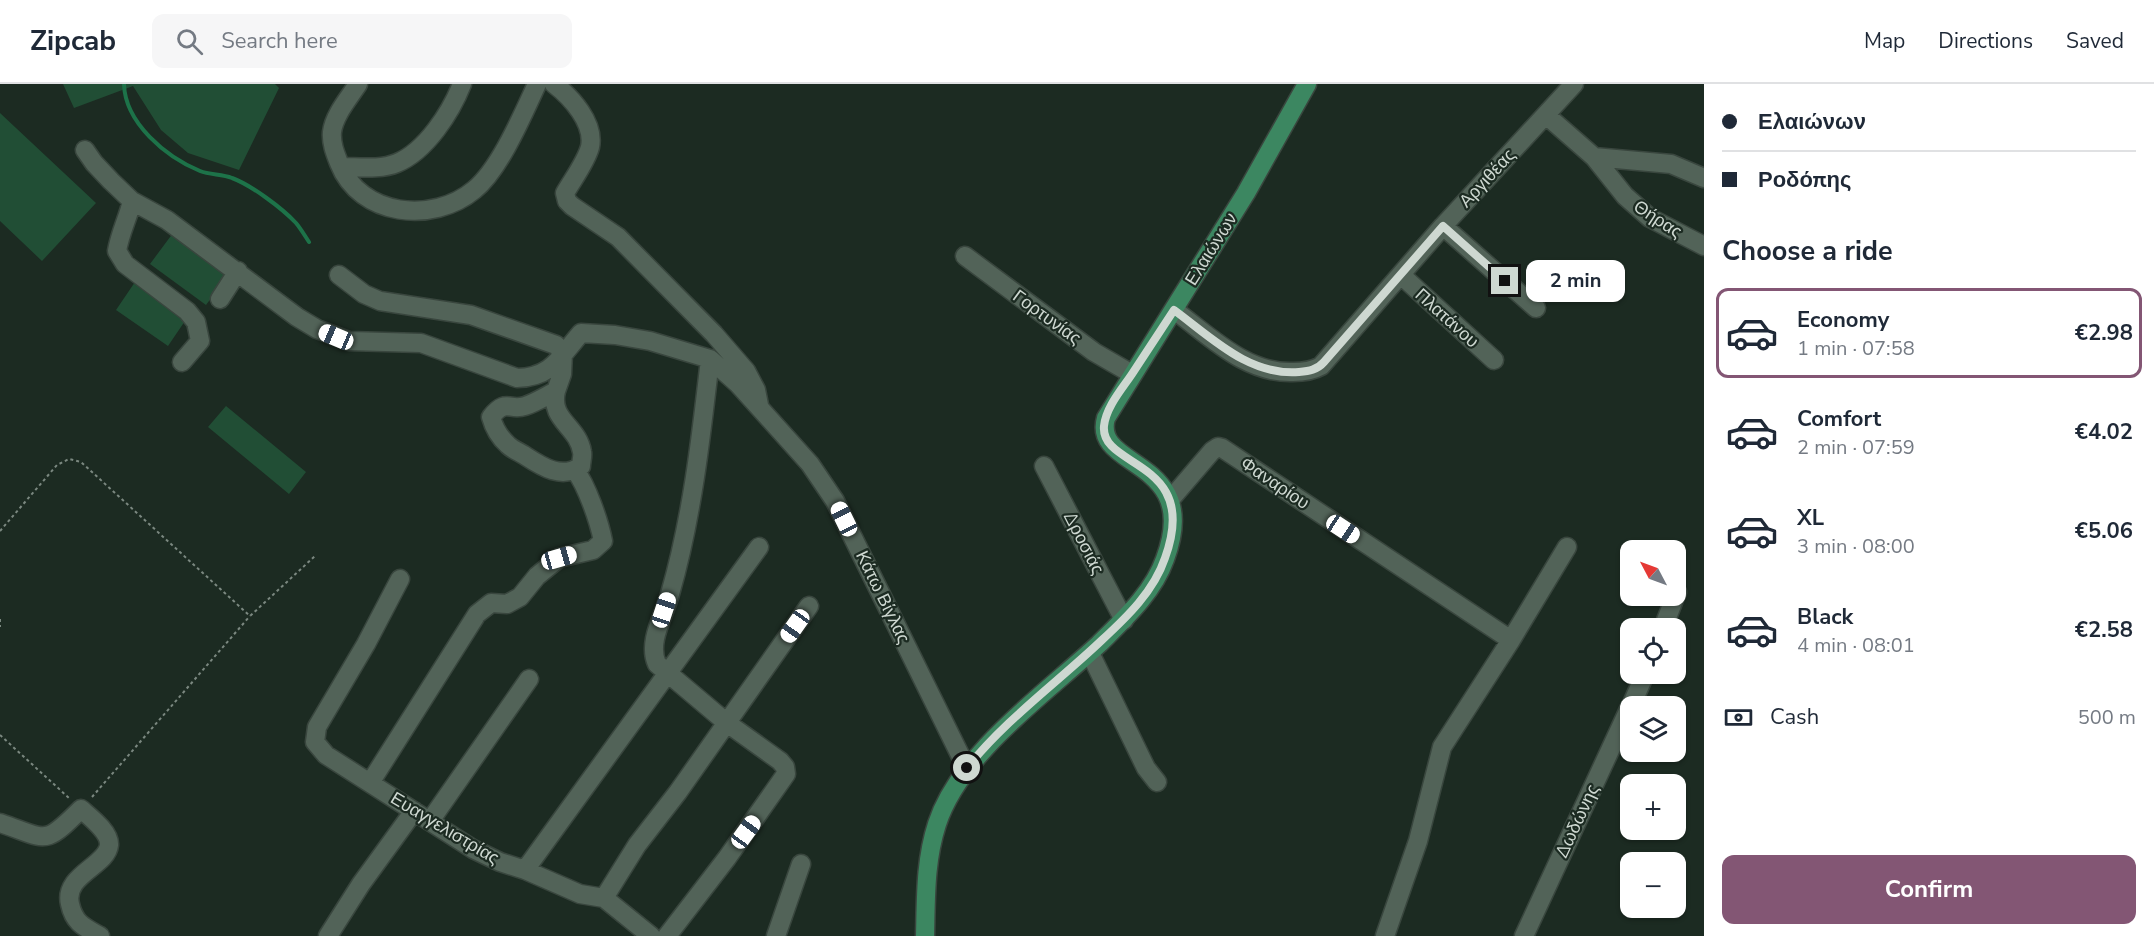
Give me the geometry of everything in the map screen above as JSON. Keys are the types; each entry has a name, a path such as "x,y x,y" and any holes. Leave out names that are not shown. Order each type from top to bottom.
{"main road":[{"name":"Ελαιώνων","path":"1170,500 1155,479 1113,448 1105,437 1104,425 1107,415 1246,193 1307,84"},
{"path":"925,936 927,871 934,836 946,802 967,768 988,744 1124,620 1153,583 1165,558 1174,524 1170,500"}],"street":[{"path":"358,84 336,119 332,133 334,149 341,167 357,191 392,208 413,211 435,210 448,206 467,196 485,180 513,136 537,84"},
{"path":"341,167 378,167 396,163 409,156 425,141 450,110 462,84"},
{"path":"554,84 564,92 582,115 590,138 590,148 566,193 567,201 572,207 618,237 714,334 752,380 759,408"},
{"name":"Αργιθέας","path":"1174,310 1238,357 1255,366 1287,372 1313,370 1324,362 1443,226 1574,84"},
{"name":"Θήρας","path":"1546,115 1594,157 1625,196 1650,218 1704,246"},
{"path":"85,150 94,163 132,201 167,220 297,317 317,329 349,341 421,343 517,378 533,378 548,371 581,333 615,335 650,341 710,359 700,450 684,534 670,593 653,643 652,654 657,664 727,723 780,761 785,767 786,774 738,843 667,936"},
{"path":"1594,157 1671,164 1704,178"},
{"path":"132,201 117,250 124,264 187,311 196,322 200,341 182,362"},
{"path":"1443,226 1536,308"},
{"name":"Γορτυνίας","path":"965,256 1075,338 1132,374"},
{"path":"220,299 238,271"},
{"path":"339,275 364,294 380,301 471,315 556,345 563,353 562,374 553,402 557,413 566,423 583,453 581,466 575,470 563,472 546,469 509,446 494,428 491,417 498,408 509,405 523,407 555,391"},
{"name":"Πλατάνου","path":"1401,276 1494,360"},
{"name":"Κάτω Βίγλας","path":"710,359 738,384 810,464 836,501 967,768"},
{"name":"Φαναρίου","path":"1170,500 1212,451 1222,448 1511,640"},
{"name":"Δροσιάς","path":"1044,466 1124,620"},
{"path":"370,783 477,614 491,603 507,604 520,597 537,576 559,558 593,550 603,541 600,526 582,479 575,470"},
{"path":"525,870 759,547"},
{"path":"1385,936 1418,841 1442,747 1511,640 1567,547"},
{"name":"Ευαγγελιστρίας","path":"400,579 366,644 317,727 315,742 326,754 473,849 580,894 604,898"},
{"path":"651,936 604,898 637,845 678,792 809,606"},
{"path":"1089,653 1146,768 1157,782"},
{"path":"430,821 529,680"},
{"name":"Δωδώνης","path":"1524,936 1620,729"},
{"path":"0,823 39,837 48,837 56,833 81,809 108,837 109,844 106,853 78,879 70,890 69,900 74,918 79,924 100,936"},
{"path":"328,936 361,884 414,811"},
{"path":"776,936 801,864"}],"path":[{"path":"0,531 57,465 69,459 81,462 250,616"},
{"path":"0,735 81,809 250,616 315,556"},
{"path":"0,619 0,627"}],"green space":[{"path":"63,84 275,84 279,88 239,170 188,153 161,130 133,86 74,108"},
{"path":"0,113 96,203 42,261 0,221"},
{"path":"173,233 229,274 206,305 150,264"},
{"path":"135,282 187,318 168,346 116,310"},
{"path":"226,406 306,472 289,494 208,427"}],"waterway":[{"path":"124,84 126,98 132,112 140,125 161,148 200,171 232,178 257,191 290,217 309,242"}],"route":[{"path":"967,768 988,744 1124,620 1153,583 1163,565 1174,524 1169,497 1161,484 1149,473 1110,445 1105,437 1104,425 1111,406 1174,310 1244,361 1272,371 1302,371 1313,370 1321,366 1443,226 1505,281"}]}
